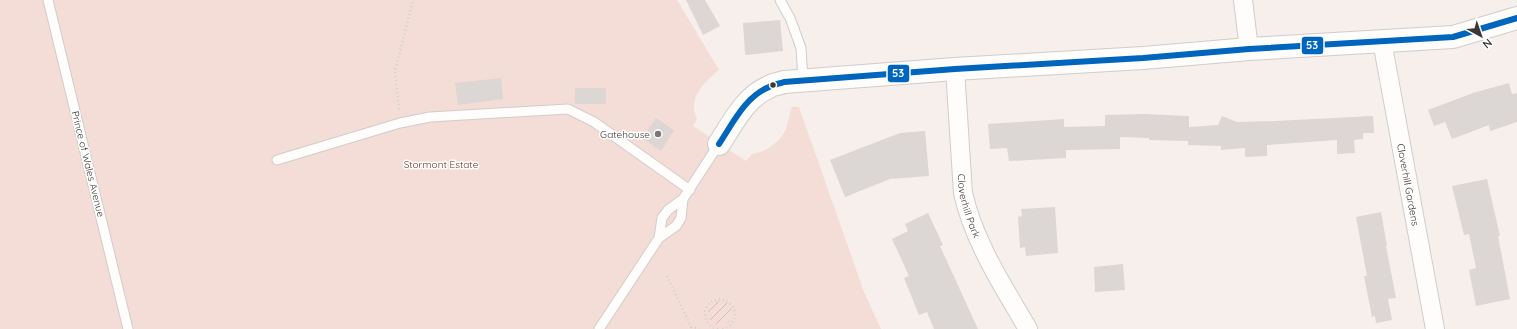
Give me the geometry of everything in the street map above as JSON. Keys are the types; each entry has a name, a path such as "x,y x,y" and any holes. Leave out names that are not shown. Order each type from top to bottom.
{"street":[{"path":"1243,0 1249,49"},
{"path":"720,144 744,107 753,97 769,87 784,82 955,69 1143,58 1249,49 1453,37 1517,18"},
{"name":"Cloverhill Gardens","path":"1382,41 1435,329"},
{"name":"Cloverhill Park","path":"955,69 963,193 966,210 988,260 1028,329"}],"lane":[{"name":"Prince of Wales Avenue","path":"48,0 128,329"},
{"path":"780,0 790,18 801,48 803,80"},
{"path":"277,160 400,123 430,117 568,109 594,122 690,190"},
{"path":"659,238 662,218 668,210 683,199 720,144"},
{"path":"599,329 659,238 676,226 681,218 683,199"}],"path":[{"path":"400,123 395,71 413,0"},
{"path":"667,276 691,328 699,329"},
{"path":"717,329 710,326 707,322 705,311 710,302 720,298 730,302 735,310 732,324 722,329"}],"green space":[{"name":"Stormont Estate","path":"0,0 677,0 719,70 703,86 696,98 694,112 697,119 693,126 746,161 752,154 766,150 778,140 784,133 792,107 799,107 864,292 881,329 0,329"},
{"path":"720,301 729,304 732,313 729,322 720,325 711,322 708,313 711,304"}],"building":[{"path":"686,0 705,0 720,26 703,35"},
{"path":"780,20 783,51 746,55 743,23"},
{"path":"501,78 503,99 458,105 455,83"},
{"path":"1509,83 1512,94 1517,93 1517,122 1490,131 1489,125 1452,139 1445,122 1434,126 1428,110 1473,93"},
{"path":"575,88 606,88 606,104 575,104"},
{"path":"1144,114 1189,116 1189,127 1218,125 1222,116 1237,122 1373,116 1374,133 1363,133 1363,139 1354,140 1355,153 1337,154 1337,140 1267,145 1267,156 1245,157 1245,148 1221,150 1221,146 1188,145 1188,141 1149,140 1149,138 1120,137 1120,149 1066,150 1066,158 1009,161 1007,148 990,149 988,124 1064,119 1064,127 1105,126 1105,115"},
{"name":"Gatehouse","path":"656,118 674,130 661,151 642,138"},
{"path":"925,131 929,176 890,179 845,197 830,160 900,133"},
{"path":"1487,179 1500,236 1498,236 1510,299 1476,306 1469,270 1476,268 1469,234 1464,235 1452,186"},
{"path":"1055,207 1058,253 1026,256 1025,247 1020,248 1018,217 1022,216 1021,209"},
{"path":"1381,212 1396,298 1388,299 1392,320 1376,323 1375,316 1372,317 1364,276 1367,276 1356,217"},
{"path":"928,213 943,245 940,246 978,329 934,329 927,312 919,315 904,278 909,276 892,239 908,231 905,224"},
{"path":"1123,264 1125,290 1095,292 1094,267"}],"transit line":[{"name":"53","path":"719,144 740,111 753,97 771,86 784,82 955,69 1143,58 1249,49 1453,37 1517,18"}],"place":[{"name":"Gatehouse","path":"658,134"}]}
